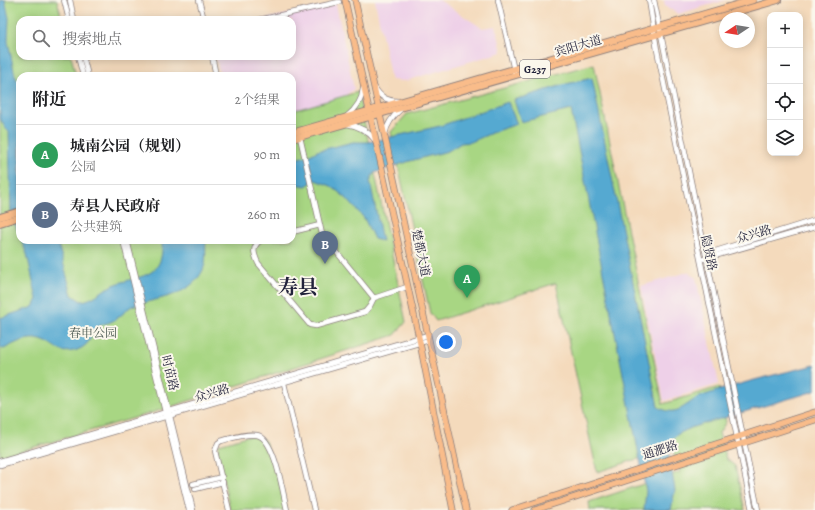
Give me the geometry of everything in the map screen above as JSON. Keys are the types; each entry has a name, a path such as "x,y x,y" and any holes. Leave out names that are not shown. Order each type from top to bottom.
{"highway":[{"name":"宾阳大道","path":"514,72 753,0"},
{"name":"宾阳大道","path":"296,132 341,122 514,72 658,34 778,0"},
{"name":"宾阳大道","path":"296,138 341,122"},
{"path":"0,217 16,212"},
{"path":"0,223 16,218"}],"main road":[{"path":"346,2 348,5 355,1"},
{"name":"楚都大道","path":"355,1 466,510"},
{"name":"楚都大道","path":"346,2 369,114 419,338 454,510"},
{"path":"351,28 357,25 360,26"},
{"name":"通淝路","path":"512,510 815,412"},
{"name":"通淝路","path":"535,510 815,420"}],"street":[{"path":"64,0 68,16"},
{"path":"70,0 73,16"},
{"path":"199,0 203,16"},
{"path":"498,0 514,72"},
{"name":"隐贤路","path":"649,0 657,28"},
{"name":"隐贤路","path":"654,0 658,34 707,256 752,510"},
{"path":"276,16 339,2"},
{"name":"隐贤路","path":"658,34 657,50 700,260 740,436"},
{"path":"79,60 81,72"},
{"path":"84,60 87,72"},
{"path":"213,60 215,72"},
{"path":"373,82 382,97 388,100 405,103 391,119 386,128 385,137"},
{"path":"341,122 357,107 363,93 363,85"},
{"path":"341,122 356,126 368,133 375,141"},
{"path":"300,137 322,234 374,298"},
{"name":"众兴路","path":"700,260 707,256 815,220"},
{"path":"296,231 320,225"},
{"name":"众兴路","path":"707,256 815,226"},
{"name":"时苗路","path":"124,244 193,510"},
{"name":"时苗路","path":"127,244 133,275"},
{"path":"256,244 254,253 258,263 310,325 316,326 365,312 374,298 407,287"},
{"name":"众兴路","path":"284,380 419,338 429,338"},
{"name":"众兴路","path":"0,465 429,338"},
{"path":"284,380 314,510"},
{"name":"众兴路","path":"0,461 169,414"},
{"name":"时苗路","path":"169,414 189,510"},
{"path":"229,510 216,451 218,443 247,435 258,435 266,439 271,448 287,510"},
{"name":"隐贤路","path":"741,443 758,510"},
{"path":"194,486 222,480"}],"shaded area":[{"path":"375,0 439,0 482,28 496,26 502,52 405,81 391,80"},
{"path":"664,0 726,0 678,14 665,6"},
{"path":"336,4 354,89 335,103 296,114 296,72 219,72 217,60 296,60 296,16 279,16"},
{"path":"688,272 696,278 719,384 664,401 641,286"}],"green space":[{"name":"春申公园","path":"0,0 57,0 61,16 16,16 16,60 72,60 75,72 16,72 16,244 296,244 296,110 358,92 406,322 395,335 148,414 0,457"},
{"path":"594,64 663,404 719,387 726,422 719,433 726,459 735,466 745,510 590,510 589,502 680,472 672,448 597,472 556,283 436,321 430,313 391,132 407,114"},
{"path":"247,436 258,436 265,441 278,475 286,510 230,510 217,451 219,444"}],"water":[{"path":"0,0 5,0 9,18 8,41 16,78 16,227 11,214 9,132 5,128 0,118"},
{"path":"592,78 658,407 671,411 677,410 702,396 716,391 815,365 815,391 693,427 678,434 667,444 675,490 671,510 644,510 646,491 571,110 521,122 514,100 566,84"},
{"path":"508,102 517,124 471,142 461,143 448,151 410,161 374,173 370,181 382,241 374,239 364,218 346,198 331,186 315,180 306,186 296,184 296,158 353,142 369,142 440,126"},
{"path":"23,244 58,244 72,295 81,301 93,297 111,286 148,274 155,269 159,263 162,253 162,244 206,244 203,270 190,286 172,295 132,306 114,320 99,326 86,345 82,348 66,352 61,351 46,342 36,339 17,342 4,349 0,348 0,318 33,307 37,299 27,254"}],"place":[{"name":"寿县人民政府","path":"325,264"},
{"name":"城南公园（规划）","path":"467,298"}],"district":[{"name":"寿县","path":"298,287"}]}
